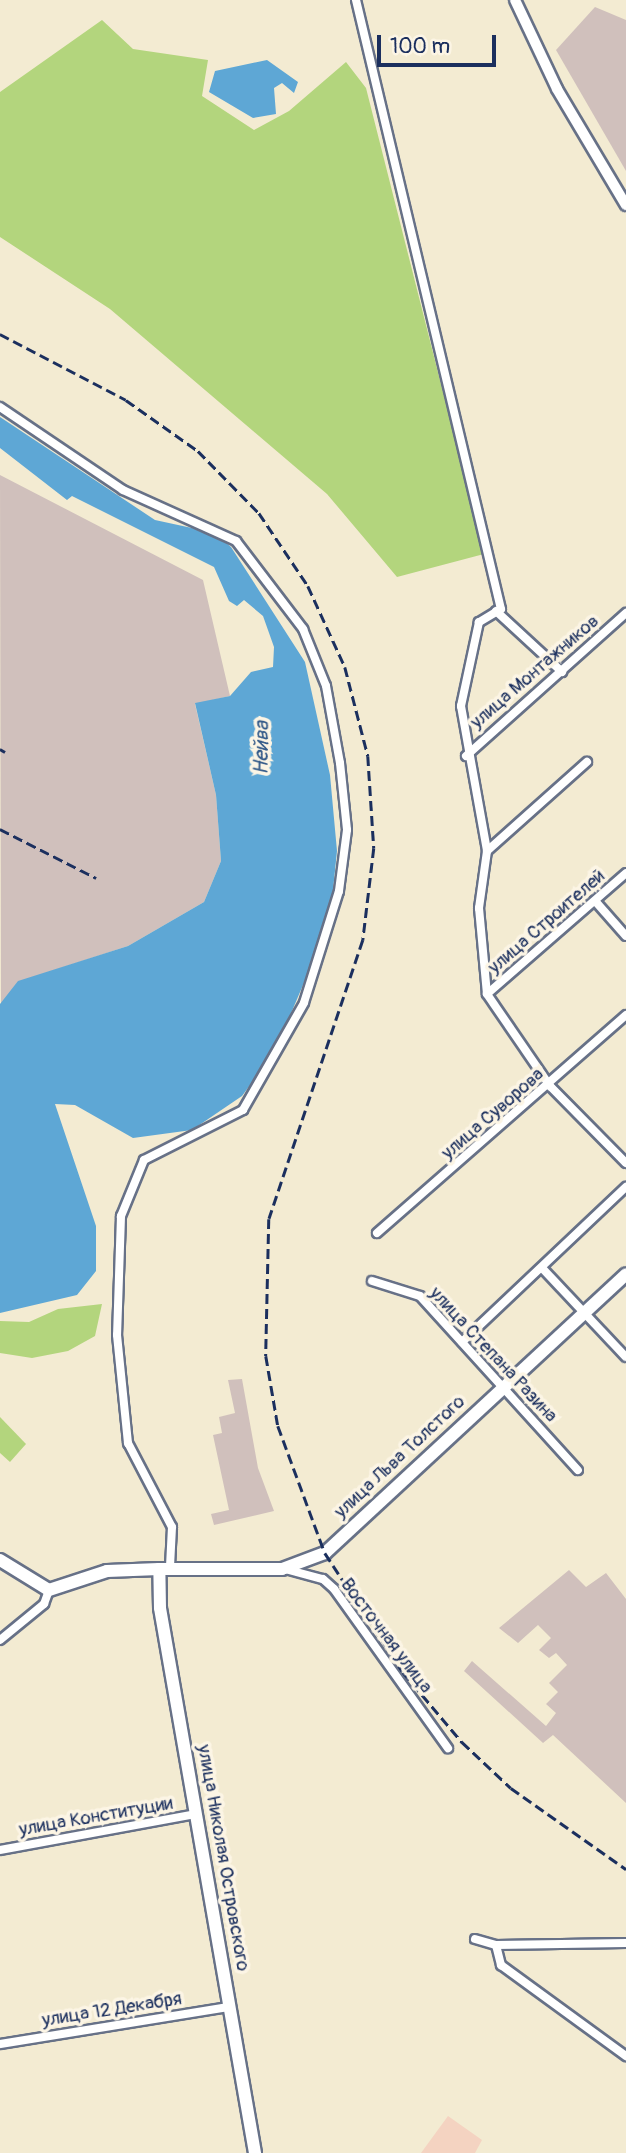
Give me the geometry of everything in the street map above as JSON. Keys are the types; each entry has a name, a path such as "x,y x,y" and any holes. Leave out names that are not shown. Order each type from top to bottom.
{"main road":[{"name":"улица Льва Толстого","path":"49,1590 107,1571 164,1568 282,1569 325,1553 626,1274"},
{"path":"0,1560 49,1590"},
{"name":"улица Николая Островского","path":"164,1568 160,1608 255,2153"}],"street":[{"path":"356,0 496,611 525,645 562,672"},
{"path":"515,0 557,89 626,205"},
{"path":"0,407 123,490 236,541 303,629 326,686 340,763 347,830 339,891 304,1003 243,1110 144,1160 121,1216 117,1335 128,1443 172,1527 164,1568"},
{"path":"496,611 479,622 468,655 461,706 466,755 487,851 478,908 487,994 550,1086 626,1163"},
{"name":"улица Монтажников","path":"466,755 626,614"},
{"path":"487,851 587,762"},
{"name":"улица Строителей","path":"487,994 596,902 626,873"},
{"path":"596,902 626,936"},
{"name":"улица Суворова","path":"377,1233 550,1086 626,1015"},
{"path":"462,1342 626,1187"},
{"path":"542,1268 626,1357"},
{"name":"улица Степана Разина","path":"372,1282 420,1296 578,1470"},
{"name":"Восточная улица","path":"282,1569 323,1578 334,1589 448,1748"},
{"path":"0,1640 38,1610 49,1590"},
{"name":"улица Конституции","path":"0,1850 197,1815"},
{"path":"475,1939 496,1945 626,1943"},
{"path":"496,1945 501,1965 626,2056"},
{"name":"улица 12 Декабря","path":"0,2044 229,2007"}],"shaded area":[{"path":"595,7 626,20 626,171 556,50"},
{"path":"0,475 203,580 230,696 195,704 216,795 221,861 204,902 128,946 18,982 1,1004"},
{"path":"242,1379 258,1468 274,1511 214,1525 211,1514 229,1510 213,1435 222,1433 219,1417 235,1413 228,1380"},
{"path":"569,1570 586,1587 606,1573 626,1599 626,1803 553,1735 543,1743 464,1671 472,1661 546,1726 556,1713 546,1704 558,1692 549,1683 567,1665 556,1653 549,1658 539,1650 551,1638 538,1625 518,1643 499,1628"},
{"path":"448,2116 482,2140 475,2153 421,2153"}],"green space":[{"path":"102,20 133,49 208,60 202,96 254,130 289,111 346,62 366,88 484,554 397,577 327,494 110,309 0,237 0,92"},
{"path":"102,1304 95,1336 68,1351 32,1358 0,1353 0,1321 29,1322 58,1309"},
{"path":"0,1417 26,1444 10,1462 0,1453"}],"water":[{"path":"267,60 298,82 294,93 282,83 274,88 276,114 253,118 209,92 215,71"},
{"name":"Нейва","path":"0,417 155,520 215,533 231,547 305,662 330,775 337,851 331,910 303,985 275,1051 242,1096 192,1130 133,1138 75,1105 55,1104 96,1226 96,1271 77,1295 0,1313 0,1004 18,981 128,946 204,902 221,861 216,795 195,703 230,696 251,672 273,667 274,647 263,616 244,600 237,606 229,601 214,567 72,496 67,500 0,448"}],"railway":[{"path":"0,334 126,400 198,451 259,513 308,586 345,667 368,756 374,848 363,940 269,1219 266,1356 278,1426 325,1553 403,1672 462,1742 511,1788 626,1869"},
{"path":"0,749 5,752"},
{"path":"0,829 96,878"}]}
